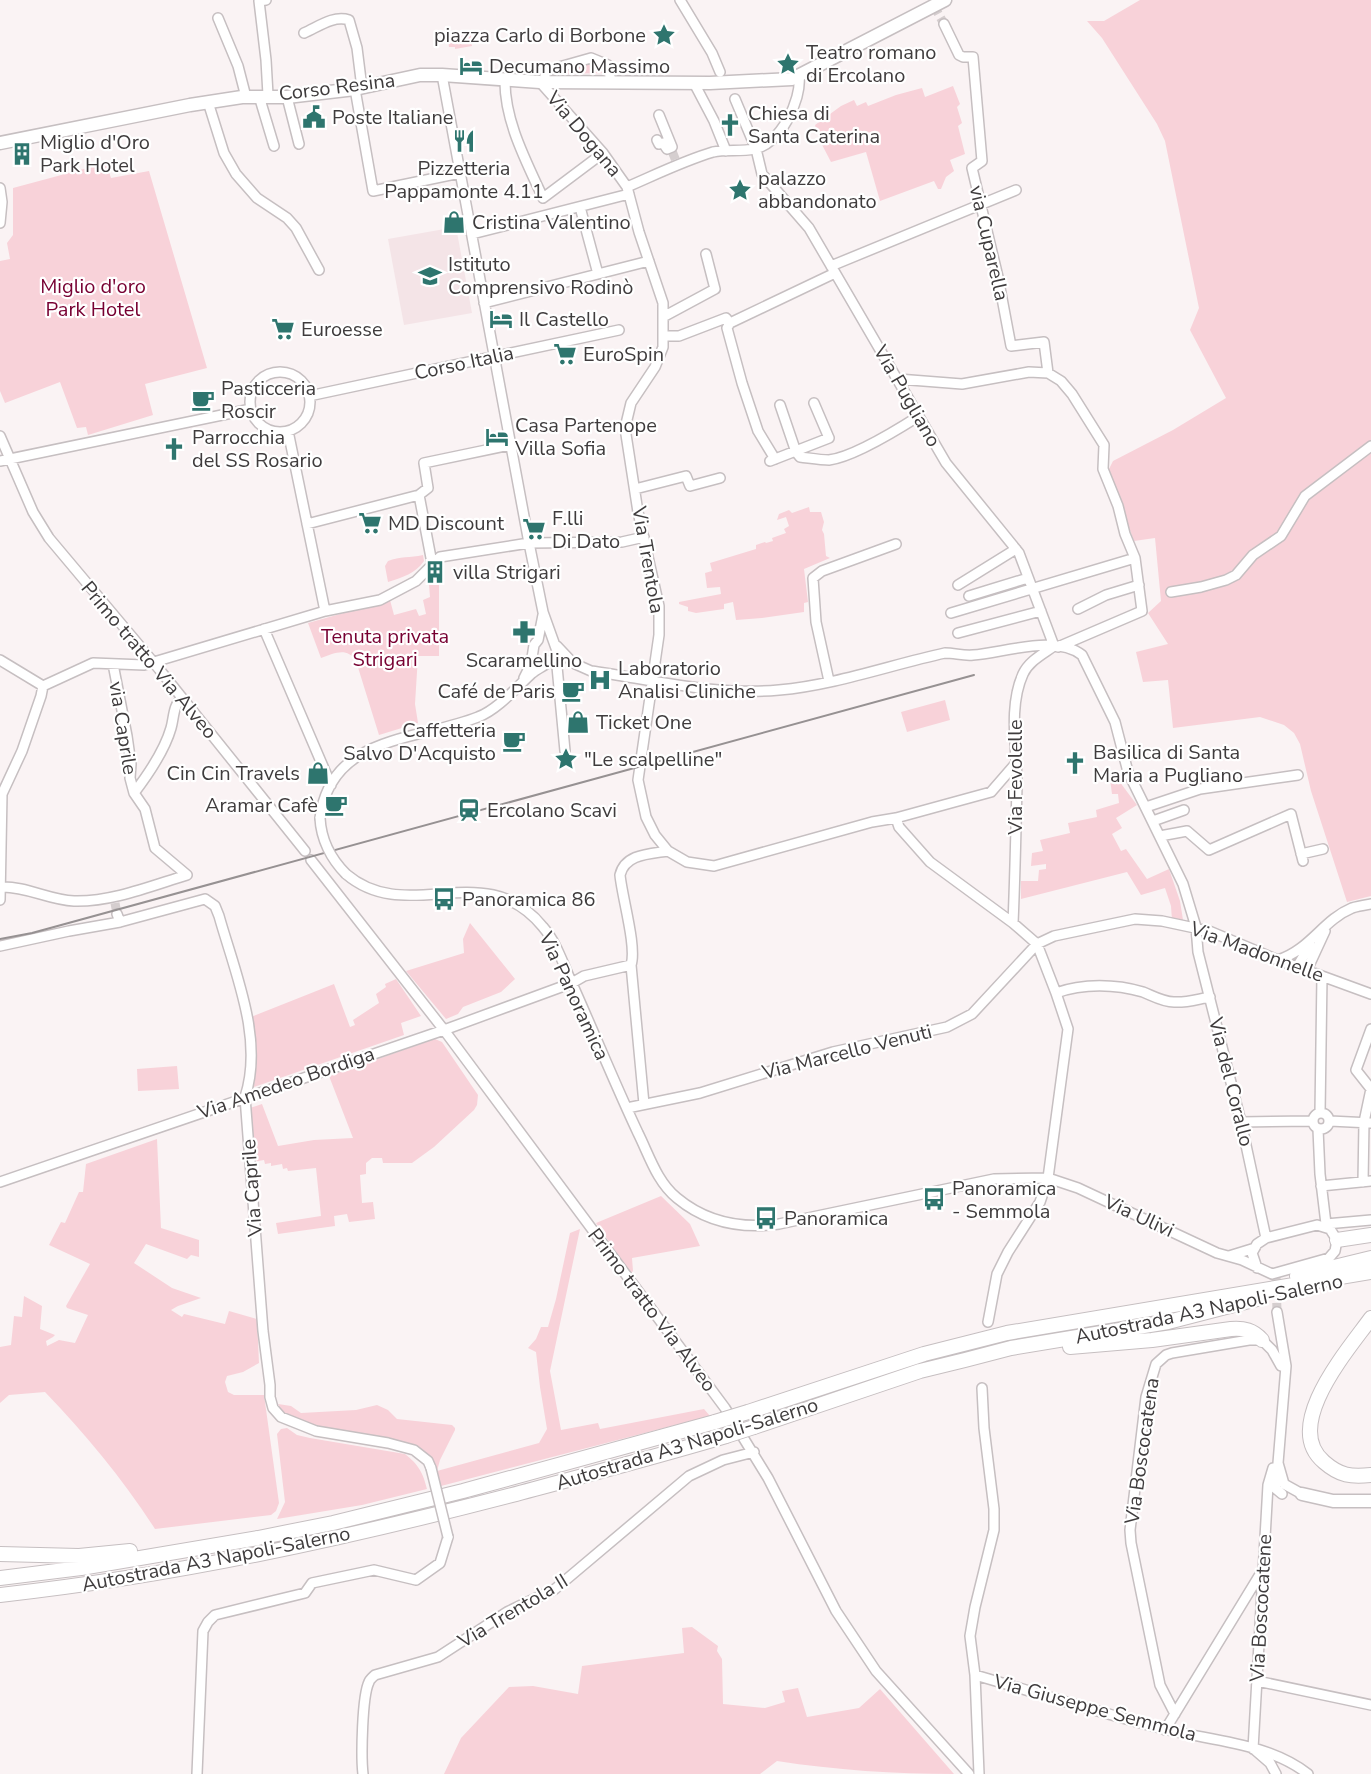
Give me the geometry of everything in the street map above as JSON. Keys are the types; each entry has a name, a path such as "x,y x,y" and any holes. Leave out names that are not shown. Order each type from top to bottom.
{"highway":[{"path":"1337,1240 1371,1235"},
{"path":"1255,1292 1281,1280 1371,1258"},
{"name":"Autostrada A3 Napoli-Salerno","path":"0,1578 81,1568 333,1523 464,1491 715,1422 924,1354 1007,1333 1371,1272"},
{"name":"Autostrada A3 Napoli-Salerno","path":"0,1595 173,1571 266,1553 468,1506 726,1436 920,1371 1011,1348 1168,1322 1292,1290 1371,1277"},
{"path":"1371,1318 1365,1331 1322,1388 1313,1411 1309,1437 1315,1455 1331,1468 1352,1477 1371,1475"},
{"path":"1011,1348 1037,1350 1152,1340 1231,1329 1256,1332 1262,1340"},
{"path":"0,1554 79,1556 209,1540 258,1538"}],"main road":[{"name":"Corso Resina","path":"0,143 208,102 246,97 287,97 358,88 420,75 543,82 694,83 792,79 945,0"},
{"path":"1302,1494 1333,1501 1371,1501"}],"street":[{"path":"266,0 259,2 266,60 264,96 274,146"},
{"path":"680,0 712,53 720,72"},
{"path":"218,18 238,66 246,97"},
{"path":"304,33 329,20 342,18 349,20 357,48 358,88 373,191 460,173"},
{"name":"via Cuparella","path":"944,24 959,55 973,57 982,161 972,168 998,277 1011,346 1044,342 1048,373"},
{"path":"543,82 544,71 591,58 608,65 611,82"},
{"path":"442,75 493,357 553,654 565,751"},
{"path":"472,234 580,207 628,191 676,163 716,151 756,149 770,141 784,127 800,83 799,76"},
{"path":"505,79 504,96 507,110 543,198 603,153"},
{"name":"Via Dogana","path":"543,82 603,153 628,191"},
{"path":"694,83 714,121 726,151"},
{"path":"287,97 300,144"},
{"name":"Via Pugliano","path":"735,99 756,149 762,174 809,228 946,463 1020,553 1056,646"},
{"path":"208,102 224,153 236,174 257,198 287,218 296,228 319,270"},
{"path":"657,140 659,144 663,143 667,149 671,149 659,115"},
{"path":"0,188 2,202 0,223"},
{"path":"814,403 829,438 772,460 742,383 727,328 730,323 833,269 1016,190"},
{"name":"Via Trentola","path":"628,191 663,303 663,347 655,367 631,403 625,428 659,606 659,635 638,780 646,817 655,835 668,851"},
{"path":"580,207 598,274"},
{"path":"663,317 715,289 706,254"},
{"path":"484,303 649,261"},
{"path":"663,336 679,336 726,318 730,323"},
{"name":"Corso Italia","path":"309,396 619,330"},
{"path":"276,372 296,376 304,384 309,396 309,408 304,419 288,431 277,432 265,428 256,420 250,409 253,387 268,374 276,372"},
{"path":"538,640 544,638 553,654 591,671 722,691 758,691 829,681 945,652 965,656 1037,645 1056,646 1142,611 1135,558 1103,469 1104,445 1072,394 1061,381 1048,373 1029,372 962,384 898,380"},
{"path":"780,405 796,452 800,457 829,460 847,455 919,416"},
{"path":"0,461 250,409"},
{"path":"288,431 325,611"},
{"name":"Primo tratto Via Alveo","path":"0,436 33,512 49,538 305,851"},
{"path":"307,524 419,495 428,488 424,463 510,445"},
{"path":"1171,592 1201,587 1236,575 1253,555 1281,536 1305,495 1371,446"},
{"path":"635,489 686,476 690,486 720,478"},
{"path":"419,495 432,563"},
{"path":"43,686 93,663 144,665 325,611 380,600 416,581 440,557 529,543 622,542 644,537"},
{"path":"829,681 816,622 813,578 822,571 896,544"},
{"path":"958,585 1016,549"},
{"path":"951,613 1135,558"},
{"path":"969,596 1029,578"},
{"path":"1078,609 1106,595 1138,585"},
{"path":"958,633 1041,611"},
{"name":"Via Panoramica","path":"522,683 533,655 533,648 538,640 543,612"},
{"path":"264,629 331,785"},
{"name":"Via del Corallo","path":"1056,646 1076,650 1082,655 1115,722 1128,772 1183,884 1196,927 1198,952 1241,1122 1266,1238"},
{"name":"Via Fevolelle","path":"1013,923 1017,762 1015,714 1018,690 1024,672 1035,659 1056,646"},
{"path":"533,655 538,660 553,654 573,663"},
{"name":"Via Panoramica","path":"553,654 514,692 480,717 387,742 365,751 346,765 331,785 322,803 320,818 321,830 328,850 346,874 368,888 385,894 410,896 483,892 515,903 531,914 544,927 555,945 627,1108 666,1187 676,1198 701,1215 735,1225 755,1227 994,1179 1048,1178"},
{"path":"0,660 43,686"},
{"name":"via Caprile","path":"2,887 14,887 72,901 114,900 187,875 155,848 145,809 134,793 130,778 131,764 127,736 113,664"},
{"path":"0,670 9,665"},
{"path":"0,900 2,794 22,751 43,686"},
{"path":"134,793 147,776 171,731 177,703 182,698"},
{"path":"644,1104 631,965 633,959 621,889 620,875 626,861 639,856 668,851 687,862 714,866 991,792 1017,762"},
{"path":"1146,807 1200,789 1298,776"},
{"path":"1153,821 1184,810"},
{"path":"1160,836 1186,831 1209,850 1291,814 1302,857 1323,849"},
{"path":"896,818 899,827 930,862 1013,923 1036,944 1068,1029 1048,1178 1040,1202 1008,1252 997,1274 988,1322"},
{"name":"Primo tratto Via Alveo","path":"311,860 444,1030 725,1408 754,1452 836,1611 876,1671 969,1774"},
{"name":"Via Caprile","path":"0,946 205,899 215,906 248,1017 251,1063 250,1081 245,1097 263,1331 273,1408 281,1417 316,1431 388,1443 414,1450 428,1461 431,1468 448,1537 440,1563 416,1580 374,1570 312,1583 305,1593 216,1615 208,1622 203,1631 197,1774"},
{"path":"1297,967 1336,917 1353,908 1371,904"},
{"name":"Via Madonnelle","path":"1036,944 1054,936 1136,919 1162,921 1196,927 1371,994"},
{"path":"1278,960 1317,940"},
{"path":"1307,970 1317,940"},
{"path":"1317,940 1321,975 1320,1113"},
{"name":"Via Marcello Venuti","path":"627,1108 700,1093 833,1052 947,1027 972,1014 1036,944"},
{"name":"Via Amedeo Bordiga","path":"0,1182 444,1030 584,976 631,965"},
{"path":"1056,993 1069,988 1090,986 1141,992 1171,1002 1210,997"},
{"path":"1321,1186 1367,1182 1371,1089 1356,1070 1371,1029"},
{"path":"1330,1121 1325,1114 1320,1113 1315,1116 1326,1224 1371,1220"},
{"path":"1330,1121 1368,1122"},
{"path":"1241,1122 1328,1127 1330,1121"},
{"name":"Via Ulivi","path":"1048,1178 1078,1188 1217,1253 1275,1275 1329,1258 1335,1251 1337,1240"},
{"path":"1257,1268 1253,1259 1255,1248 1266,1238 1317,1225 1330,1229 1337,1240"},
{"path":"1229,1256 1255,1248"},
{"name":"Via Boscocatene","path":"1253,1749 1267,1512 1276,1465 1286,1366 1275,1312 1281,1366 1276,1465"},
{"name":"Via Boscocatena","path":"1175,1714 1160,1685 1131,1544 1131,1516 1146,1396 1152,1372 1166,1355 1249,1340 1262,1340"},
{"path":"1262,1340 1272,1350 1281,1366"},
{"name":"Via Giuseppe Semmola","path":"982,1388 994,1530 970,1636 975,1675 1165,1730 1270,1752 1293,1762 1308,1774"},
{"name":"Via Trentola II","path":"363,1774 361,1755 367,1692 369,1681 375,1675 438,1657 507,1612 555,1589 689,1476 723,1460 754,1452"},
{"path":"1276,1465 1284,1484 1302,1494"},
{"path":"1271,1483 1282,1494 1302,1494"},
{"path":"1267,1512 1282,1494"},
{"path":"1165,1730 1263,1570"},
{"path":"975,1675 979,1774"},
{"path":"1257,1681 1371,1704"},
{"path":"1253,1749 1270,1763 1276,1774"}],"shaded area":[{"name":"Istituto Comprensivo Rodinò","path":"456,227 472,313 404,325 388,239"}],"green space":[{"path":"1140,0 1371,0 1371,896 1347,902 1311,791 1300,744 1294,733 1284,725 1260,717 1173,728 1168,680 1143,682 1136,652 1168,644 1148,613 1161,601 1155,538 1134,541 1108,471 1113,461 1173,430 1226,398 1190,330 1199,308 1165,141 1157,124 1102,38 1087,21 1104,21"},
{"path":"470,30 472,46 455,49 455,47 449,47 447,33"},
{"path":"583,62 608,66 608,73 555,74 553,68"},
{"path":"953,86 960,104 957,107 962,123 958,126 965,154 950,160 954,171 946,177 941,189 938,189 934,181 880,201 866,152 831,162 819,139 815,125 841,106 854,100 857,106 866,102 868,106 922,88 925,97"},
{"name":"Miglio d'oro Park Hotel","path":"106,163 111,178 149,171 207,368 145,384 153,415 88,435 86,427 77,428 60,382 5,403 0,391 0,261 10,259 7,243 13,235 13,188"},
{"path":"809,507 810,512 821,512 824,522 822,530 826,556 830,558 804,569 808,602 804,603 804,612 736,620 733,602 724,604 724,609 696,613 688,611 688,607 679,604 679,602 721,594 720,587 707,588 705,573 712,571 710,563 756,549 756,545 773,541 772,538 786,533 784,529 789,526 786,517 777,520 779,514 789,510 792,513"},
{"name":"villa Strigari","path":"423,555 424,561 417,569 388,582 385,566 388,561"},
{"name":"Tenuta privata Strigari","path":"439,584 439,656 418,656 415,704 418,723 379,735 356,661 345,653 336,653 321,658 308,623 390,600 394,615 416,609 419,616 426,614 423,600 430,597 429,585"},
{"path":"945,700 950,720 907,732 901,712"},
{"path":"1118,772 1122,785 1137,805 1116,818 1122,828 1112,834 1121,851 1126,849 1147,879 1169,869 1180,901 1183,920 1172,920 1171,906 1165,888 1141,895 1127,872 1021,899 1021,881 1038,881 1039,870 1046,869 1046,864 1031,866 1032,853 1043,851 1040,840 1070,833 1068,823 1097,817 1096,810 1119,803 1118,794 1112,794 1110,779"},
{"path":"470,923 515,979 501,992 463,1007 458,1014 446,1019 406,971 464,953 463,939"},
{"path":"396,979 421,1016 401,1023 404,1035 254,1087 255,1059 251,1017 334,984 350,1027 355,1025 353,1020 379,1003 376,994 386,987 385,984"},
{"path":"435,1039 442,1042 478,1095 474,1110 434,1147 412,1163 383,1163 382,1158 372,1158 366,1163 366,1174 360,1175 362,1203 373,1202 375,1219 349,1222 347,1214 334,1216 335,1226 278,1234 276,1223 321,1216 316,1168 288,1171 287,1168 283,1169 282,1164 271,1166 271,1163 265,1164 264,1160 253,1162 247,1109 262,1104 278,1146 314,1140 353,1138 329,1076"},
{"path":"177,1066 179,1089 138,1091 137,1069"},
{"path":"157,1139 161,1228 199,1240 199,1257 191,1255 187,1259 146,1244 134,1263 172,1288 201,1298 171,1310 182,1317 184,1314 225,1324 229,1311 257,1319 259,1363 243,1372 227,1376 225,1382 228,1392 234,1395 264,1395 279,1503 276,1511 271,1515 155,1529 103,1458 45,1392 9,1395 0,1403 0,1347 11,1345 14,1316 22,1317 24,1296 42,1306 40,1329 55,1335 46,1341 47,1346 59,1340 75,1343 88,1315 66,1306 90,1264 49,1245 61,1222 65,1223 79,1192 83,1192 86,1164"},
{"path":"661,1196 690,1224 700,1246 632,1258 633,1271 631,1273 596,1223"},
{"path":"580,1229 550,1371 561,1430 598,1423 600,1429 704,1409 710,1416 441,1486 436,1471 414,1447 400,1441 307,1426 284,1414 278,1404 291,1406 301,1413 356,1410 377,1405 388,1410 397,1419 452,1425 455,1430 437,1471 539,1443 547,1429 536,1352 528,1348 536,1339 541,1327 548,1327 570,1233"},
{"path":"287,1428 297,1435 310,1438 405,1454 420,1470 427,1489 362,1505 277,1519 285,1502 277,1434 281,1429"},
{"path":"692,1627 718,1646 717,1651 722,1659 723,1704 765,1708 785,1702 782,1691 798,1688 807,1717 859,1708 880,1689 954,1774 865,1771 777,1761 760,1774 444,1774 461,1738 509,1687 533,1686 578,1694 582,1666 684,1653 682,1628"}],"tunnel":[{"path":"934,6 944,24"},
{"path":"672,151 676,161"},
{"path":"115,903 117,914"},
{"path":"1276,1276 1277,1312"}],"railway":[{"path":"0,939 32,933 974,675"}],"place":[{"name":"piazza Carlo di Borbone","path":"664,35"},
{"name":"Teatro romano di Ercolano","path":"788,64"},
{"name":"Decumano Massimo","path":"471,66"},
{"name":"Poste Italiane","path":"314,117"},
{"name":"Chiesa di Santa Caterina","path":"730,125"},
{"name":"Pizzetteria Pappamonte 4.11","path":"464,141"},
{"name":"Miglio d'Oro Park Hotel","path":"22,154"},
{"name":"palazzo abbandonato","path":"740,190"},
{"name":"Cristina Valentino","path":"454,222"},
{"name":"Istituto Comprensivo Rodinò","path":"430,276"},
{"name":"Il Castello","path":"501,319"},
{"name":"Euroesse","path":"283,329"},
{"name":"EuroSpin","path":"565,354"},
{"name":"Pasticceria Roscir","path":"203,400"},
{"name":"Casa Partenope Villa Sofia","path":"497,437"},
{"name":"Parrocchia del SS Rosario","path":"174,449"},
{"name":"MD Discount","path":"370,523"},
{"name":"F.lli Di Dato","path":"534,529"},
{"name":"villa Strigari","path":"435,572"},
{"name":"Scaramellino","path":"524,632"},
{"name":"Laboratorio Analisi Cliniche","path":"600,680"},
{"name":"Café de Paris","path":"573,691"},
{"name":"Ticket One","path":"578,722"},
{"name":"Caffetteria Salvo D'Acquisto","path":"514,741"},
{"name":"\"Le scalpelline\"","path":"566,759"},
{"name":"Basilica di Santa Maria a Pugliano","path":"1075,763"},
{"name":"Cin Cin Travels","path":"318,773"},
{"name":"Aramar Cafè","path":"336,805"},
{"name":"Ercolano Scavi","path":"469,810"},
{"name":"Panoramica 86","path":"444,899"},
{"name":"Panoramica - Semmola","path":"934,1199"},
{"name":"Panoramica","path":"766,1218"}]}
